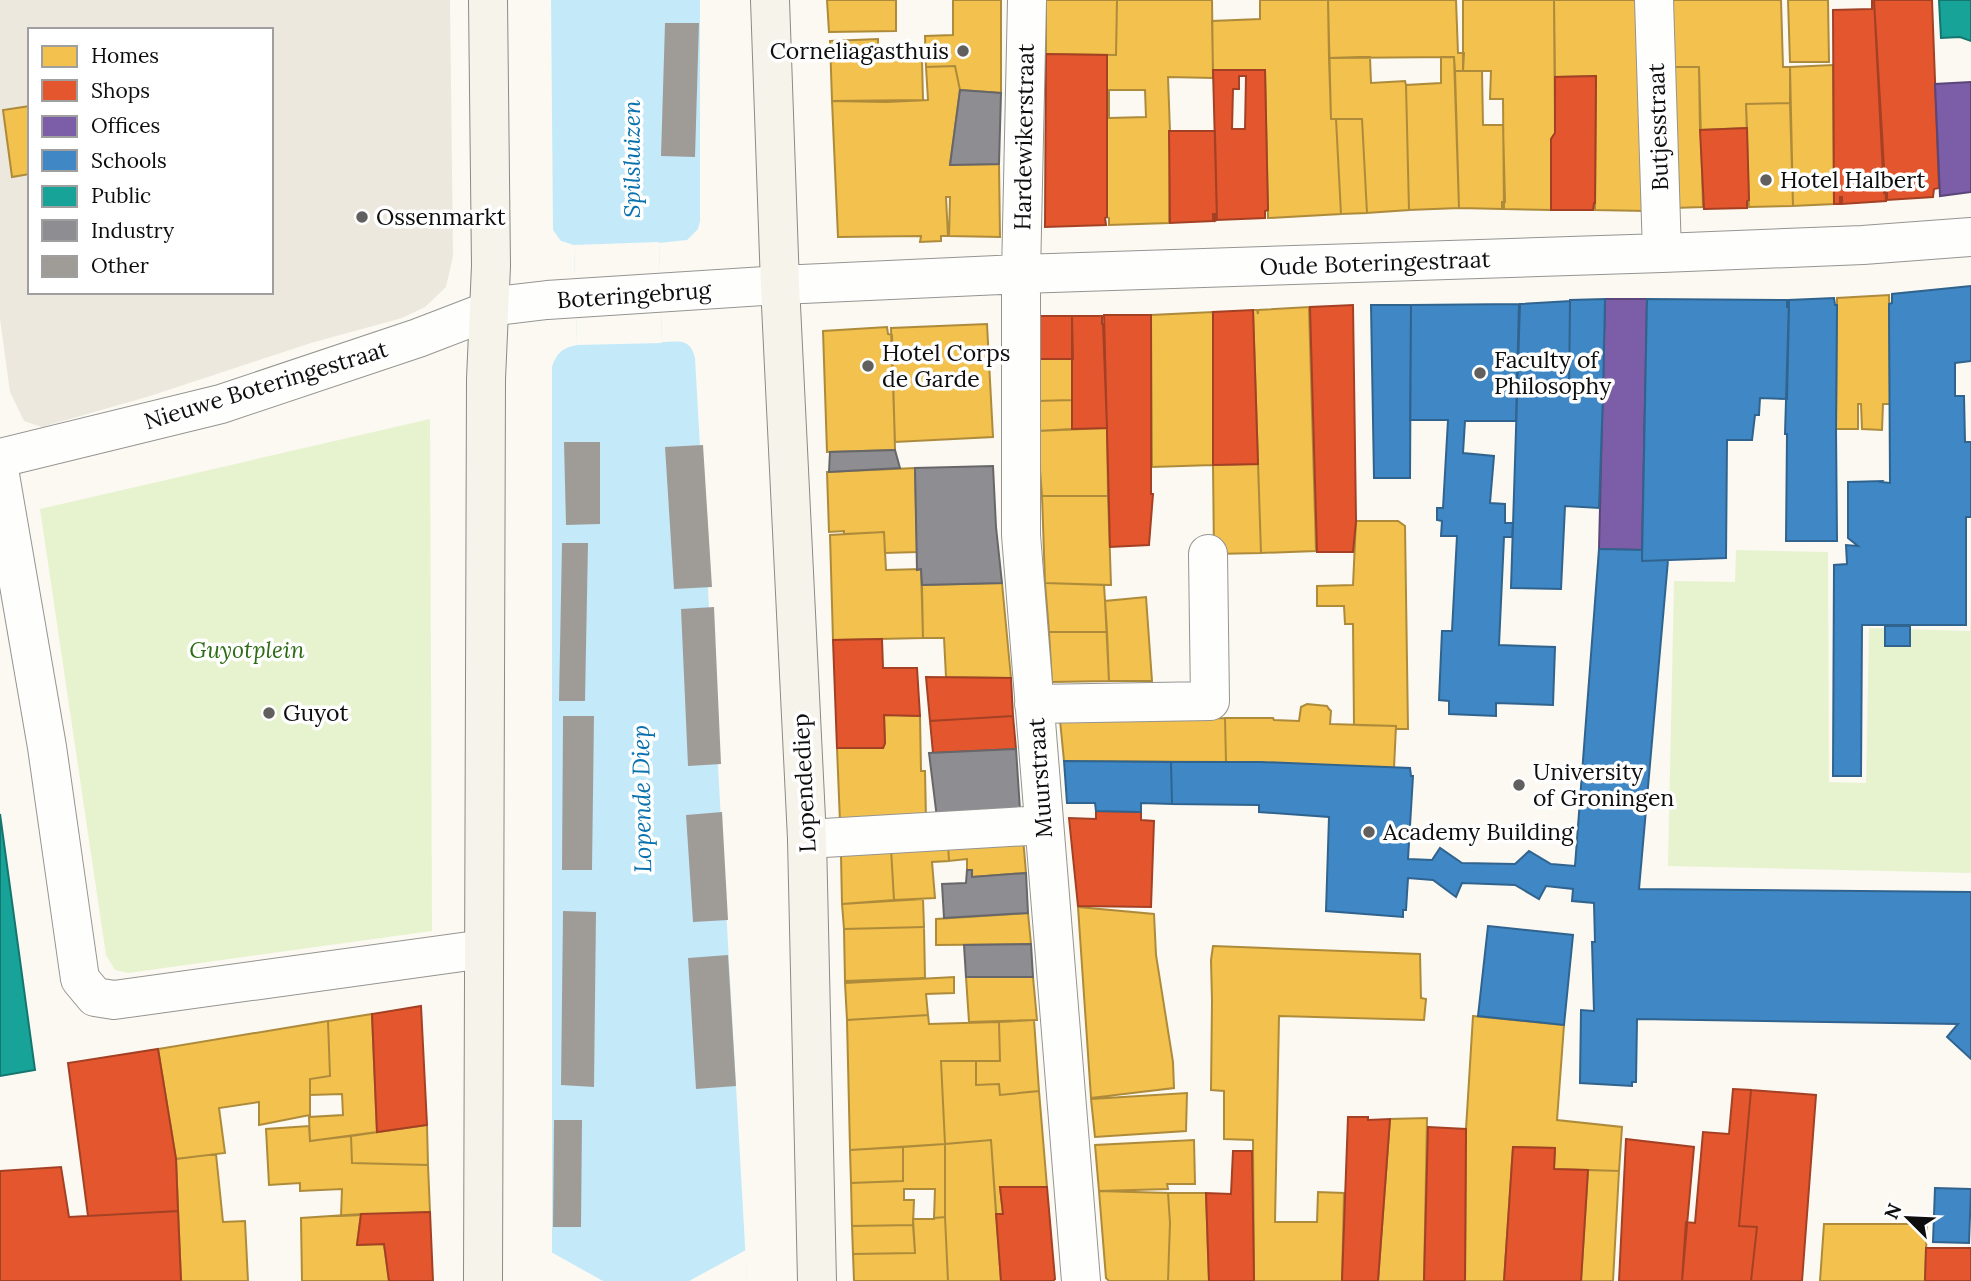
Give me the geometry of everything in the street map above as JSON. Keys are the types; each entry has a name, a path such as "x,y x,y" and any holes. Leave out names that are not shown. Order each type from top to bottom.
{"street":[{"path":"483,1281 486,379 491,266 488,0"},
{"path":"770,0 780,285"},
{"name":"Hardewikerstraat","path":"1021,274 1027,0"},
{"name":"Butjesstraat","path":"1654,0 1662,253"},
{"name":"Oude Boteringestraat","path":"780,285 1863,245 1971,237"},
{"name":"Muurstraat","path":"1021,274 1021,535 1081,1281"},
{"name":"Boteringebrug","path":"489,311 505,305 576,298 780,285"},
{"name":"Lopendediep","path":"780,285 807,839 817,1281"},
{"name":"Nieuwe Boteringestraat","path":"0,458 221,404 418,338 489,311"},
{"path":"0,475 47,747 80,979 95,997 114,1000 484,949"},
{"path":"1034,704 1210,701 1208,554"},
{"path":"807,839 1044,825"}],"green space":[{"name":"Guyotplein","path":"430,419 432,931 128,973 115,970 106,955 40,509"},
{"path":"1736,550 1828,552 1829,782 1866,783 1869,628 1970,631 1971,593 1971,873 1668,866 1674,581 1735,582"}],"shaded area":[{"name":"Ossenmarkt","path":"0,0 450,0 453,256 446,287 425,307 402,318 311,343 150,396 42,427 24,421 10,392 0,319"}],"water":[{"path":"551,0 700,0 700,221 698,229 687,240 659,243 662,342 683,342 693,351 695,358 747,1281 552,1281 552,367 561,352 577,345 574,245 561,241 553,230"}],"pier":[{"path":"659,242 662,343 577,345 574,245"},
{"path":"746,1250 747,1281 689,1281"},
{"path":"551,1252 603,1281 552,1281"}],"building: Homes":[{"path":"827,0 896,0 896,31 829,32"},
{"name":"Corneliagasthuis","path":"953,0 1001,0 1001,93 960,90 955,66 926,67 925,36 953,35"},
{"path":"1046,0 1117,0 1116,55 1046,54"},
{"path":"1117,0 1212,0 1213,78 1168,77 1169,223 1109,225 1107,55 1116,55","holes":["1109,90 1145,90 1146,117 1109,118"]},
{"path":"1260,0 1328,0 1331,119 1336,119 1341,214 1268,218 1265,70 1213,70 1212,21 1260,19"},
{"path":"1328,0 1456,0 1458,53 1464,53 1463,71 1455,71 1454,57 1329,58"},
{"path":"1463,0 1554,0 1555,133 1551,139 1551,210 1504,209 1503,99 1490,99 1491,71 1463,71"},
{"path":"1554,0 1640,0 1646,211 1595,210 1596,76 1555,77"},
{"path":"1667,0 1781,0 1783,67 1790,67 1790,103 1746,104 1747,128 1700,130 1699,67 1669,67"},
{"path":"1788,0 1828,0 1829,62 1790,62"},
{"path":"878,39 878,46 899,48 899,61 922,60 923,100 832,101 830,41"},
{"path":"1370,57 1371,83 1405,81 1409,210 1367,213 1362,119 1331,119 1329,58"},
{"path":"1441,57 1454,57 1459,208 1409,210 1406,85 1441,83"},
{"path":"1833,65 1834,204 1793,206 1790,67"},
{"path":"955,66 960,90 950,165 999,164 1000,237 949,236 950,197 946,197 948,236 941,236 941,241 920,242 921,236 838,237 832,101 928,100 926,67"},
{"path":"1669,67 1699,67 1703,207 1674,208"},
{"path":"1455,71 1482,71 1483,125 1503,125 1505,202 1502,202 1502,209 1459,208"},
{"path":"1790,103 1793,206 1749,207 1746,104"},
{"path":"28,106 28,174 12,177 3,110"},
{"path":"1336,119 1362,119 1367,213 1341,214"},
{"path":"1889,295 1890,404 1883,404 1882,430 1862,429 1861,404 1858,404 1858,429 1836,429 1837,298"},
{"path":"1309,307 1316,551 1261,553 1253,310 1257,310 1258,314 1258,310"},
{"path":"1213,312 1213,465 1152,467 1151,315"},
{"path":"987,324 993,437 895,442 891,328"},
{"path":"887,327 888,334 892,335 895,450 827,452 823,331"},
{"path":"1036,359 1073,359 1072,400 1037,401"},
{"path":"1072,400 1072,429 1037,431 1037,401"},
{"path":"1107,428 1108,496 1042,496 1037,431"},
{"path":"1258,464 1261,553 1214,554 1213,465"},
{"path":"915,468 917,552 885,553 884,532 829,532 827,472"},
{"path":"1042,496 1108,496 1111,585 1045,583"},
{"path":"1356,521 1398,521 1405,526 1408,729 1396,729 1396,726 1354,725 1353,624 1345,624 1344,606 1317,606 1317,586 1353,585"},
{"path":"884,532 886,570 921,569 923,638 833,640 830,535"},
{"path":"1002,583 1011,678 946,677 944,638 923,638 922,585"},
{"path":"1045,583 1104,585 1107,632 1049,632"},
{"path":"1146,597 1152,681 1109,681 1105,601"},
{"path":"1049,632 1107,632 1109,681 1052,682"},
{"path":"1307,704 1327,706 1331,711 1330,724 1396,726 1394,768 1226,762 1225,718 1299,721 1301,707"},
{"path":"884,715 920,716 921,771 925,771 926,819 840,822 837,748 883,748"},
{"path":"1225,718 1226,762 1064,761 1060,720"},
{"path":"1023,837 1026,873 972,877 972,870 967,870 967,859 949,861 948,844"},
{"path":"948,844 949,861 932,862 935,898 894,900 891,849"},
{"path":"891,849 894,900 842,904 841,856 846,853"},
{"path":"923,899 924,927 844,929 842,904"},
{"path":"1078,907 1154,914 1156,955 1173,1062 1174,1088 1091,1098"},
{"path":"1028,913 1031,944 936,945 936,919"},
{"path":"924,927 925,978 845,981 844,929"},
{"path":"1213,946 1420,954 1421,998 1426,999 1424,1020 1279,1016 1275,1222 1317,1222 1318,1192 1344,1193 1342,1281 1254,1281 1253,1140 1224,1139 1224,1091 1211,1090"},
{"path":"954,977 954,993 926,994 928,1015 847,1020 845,983"},
{"path":"966,977 1033,977 1037,1020 969,1022"},
{"path":"372,1014 377,1132 310,1141 309,1117 343,1115 342,1094 310,1095 310,1079 330,1076 328,1021"},
{"path":"928,1015 929,1024 999,1022 1000,1061 941,1061 945,1144 850,1150 847,1020"},
{"path":"1473,1016 1564,1025 1557,1120 1622,1127 1619,1171 1554,1169 1555,1148 1513,1147 1504,1281 1465,1281 1466,1129"},
{"path":"1034,1020 1039,1091 1000,1095 999,1084 976,1085 976,1061 1000,1061 999,1022"},
{"path":"328,1021 330,1076 310,1079 310,1115 259,1125 259,1102 219,1108 225,1153 176,1159 158,1049"},
{"path":"941,1061 976,1061 976,1085 999,1084 1000,1095 1039,1091 1047,1187 1000,1187 1003,1214 996,1214 991,1140 945,1144"},
{"path":"1187,1093 1186,1131 1095,1137 1091,1099"},
{"path":"1427,1118 1424,1281 1378,1281 1390,1119"},
{"path":"427,1125 428,1165 352,1163 351,1136"},
{"path":"309,1126 310,1141 351,1136 352,1163 428,1165 430,1212 341,1216 342,1189 300,1191 300,1183 269,1185 266,1129"},
{"path":"991,1140 1001,1281 948,1281 945,1144"},
{"path":"1194,1140 1195,1184 1167,1184 1168,1189 1099,1191 1095,1145"},
{"path":"945,1144 945,1217 934,1218 935,1189 904,1189 904,1200 914,1200 913,1225 852,1226 851,1183 903,1181 903,1147"},
{"path":"903,1147 903,1181 851,1183 850,1150"},
{"path":"216,1154 223,1222 245,1221 248,1281 181,1281 176,1159"},
{"path":"1588,1170 1619,1171 1613,1281 1581,1281"},
{"path":"1099,1191 1168,1193 1168,1281 1109,1281 1106,1278"},
{"path":"1168,1193 1206,1193 1209,1281 1168,1281"},
{"path":"361,1214 357,1245 384,1244 389,1281 302,1281 301,1218"},
{"path":"945,1217 948,1281 854,1281 853,1254 915,1253 913,1219"},
{"path":"1824,1224 1927,1224 1925,1281 1820,1281"},
{"path":"913,1225 915,1253 853,1254 852,1226"}],"building: Shops":[{"path":"1872,0 1886,201 1842,204 1840,197 1840,204 1834,204 1833,10 1872,9"},
{"path":"1874,0 1932,0 1939,188 1934,189 1933,197 1887,200 1887,193 1884,193"},
{"path":"1046,54 1107,55 1106,225 1045,227"},
{"path":"1213,70 1265,70 1268,210 1265,211 1265,218 1217,220","holes":["1239,76 1246,76 1245,129 1232,129 1233,89 1239,89"]},
{"path":"1596,76 1593,210 1551,210 1551,139 1555,133 1555,77"},
{"path":"1747,128 1747,208 1704,209 1700,130"},
{"path":"1169,131 1215,131 1217,220 1215,221 1213,214 1213,221 1170,223"},
{"path":"1353,305 1356,521 1353,552 1317,552 1310,307"},
{"path":"1253,310 1258,464 1213,465 1213,312"},
{"path":"1104,315 1151,315 1153,494 1149,545 1110,547"},
{"path":"1035,316 1072,316 1073,359 1036,359"},
{"path":"1072,316 1102,316 1107,428 1072,429"},
{"path":"882,639 883,668 917,668 920,716 884,715 883,748 837,748 833,640"},
{"path":"926,677 1011,678 1013,716 930,721"},
{"path":"1013,716 1016,749 933,753 930,721"},
{"path":"1096,811 1141,812 1141,820 1154,821 1151,907 1078,906 1069,818 1096,819"},
{"path":"421,1006 427,1125 377,1132 372,1014"},
{"path":"158,1049 176,1159 178,1211 88,1216 68,1063"},
{"path":"1733,1089 1751,1090 1739,1226 1757,1227 1751,1281 1682,1281 1686,1222 1695,1223 1703,1132 1729,1134"},
{"path":"1751,1090 1816,1095 1802,1281 1751,1281 1757,1227 1739,1226"},
{"path":"1348,1117 1390,1119 1378,1281 1342,1281"},
{"path":"1428,1127 1466,1129 1465,1281 1424,1281"},
{"path":"1626,1139 1694,1147 1682,1281 1619,1281"},
{"path":"1513,1147 1555,1148 1554,1169 1588,1170 1581,1281 1504,1281"},
{"path":"1233,1151 1252,1151 1254,1281 1209,1281 1206,1193 1231,1194"},
{"path":"61,1167 69,1217 178,1211 181,1281 0,1281 0,1171"},
{"path":"1000,1187 1047,1187 1055,1279 1053,1281 1001,1281 996,1214 1003,1214"},
{"path":"430,1212 433,1281 389,1281 384,1244 357,1245 361,1214"},
{"path":"1926,1248 1971,1248 1971,1281 1925,1281"}],"building: Offices":[{"path":"1971,82 1971,192 1940,196 1935,84"},
{"path":"1605,299 1647,299 1642,550 1599,549"}],"building: Schools":[{"path":"1971,286 1971,361 1955,363 1955,396 1964,396 1965,442 1971,442 1971,517 1966,517 1966,625 1862,625 1861,776 1833,776 1834,565 1847,564 1846,545 1858,546 1848,538 1848,482 1890,483 1889,304 1892,303 1892,294"},
{"path":"1834,298 1837,305 1837,541 1786,541 1785,434 1789,300"},
{"path":"1605,299 1603,395 1569,395 1570,300"},
{"path":"1647,299 1787,300 1787,399 1760,398 1759,415 1755,415 1752,440 1727,440 1726,558 1642,561"},
{"path":"1570,301 1569,395 1603,395 1599,508 1565,506 1561,589 1511,588 1520,304"},
{"path":"1519,304 1516,421 1465,421 1463,453 1494,456 1490,503 1505,504 1505,523 1513,523 1512,537 1504,537 1499,645 1555,647 1553,705 1496,703 1496,716 1449,714 1449,701 1439,700 1442,631 1452,631 1457,536 1441,536 1442,521 1437,520 1437,508 1443,508 1448,420 1410,420 1411,305"},
{"path":"1371,305 1411,305 1410,478 1374,478"},
{"name":"Academy Building","path":"1599,549 1642,550 1642,561 1668,560 1639,889 1971,892 1971,1059 1947,1037 1958,1024 1637,1019 1636,1082 1632,1082 1632,1086 1580,1083 1581,1010 1594,1011 1594,903 1572,901 1573,889 1546,886 1539,899 1515,885 1462,883 1456,897 1433,880 1408,878 1403,917 1326,911 1329,817 1259,812 1259,805 1172,804 1171,762 1261,762 1410,768 1413,776 1408,859 1432,860 1440,848 1462,863 1515,864 1529,851 1551,864 1575,866"},
{"path":"1885,626 1910,626 1910,646 1885,646"},
{"path":"1064,761 1171,762 1172,804 1141,803 1141,812 1096,811 1095,803 1067,803"},
{"path":"1488,926 1573,935 1564,1025 1478,1016"},
{"path":"1935,1188 1971,1189 1969,1243 1933,1242"}],"building: Public":[{"path":"1939,0 1971,0 1971,41 1960,37 1941,38"},
{"path":"0,814 35,1070 0,1076"}],"building: Industry":[{"path":"960,90 1001,93 999,164 950,165"},
{"path":"895,450 900,468 829,472 830,452"},
{"path":"993,466 1002,583 922,585 921,569 917,570 915,468"},
{"path":"1016,749 1020,810 937,818 929,753"},
{"path":"967,870 972,870 972,877 1026,873 1028,913 944,918 942,884 966,883"},
{"path":"1031,944 1033,977 966,977 964,945"}],"building: Other":[{"path":"665,23 699,23 695,157 661,156"},
{"path":"564,442 600,442 600,524 566,525"},
{"path":"703,445 712,587 674,589 665,447"},
{"path":"562,543 588,543 585,701 559,701"},
{"path":"714,607 721,764 688,766 681,609"},
{"path":"563,716 594,716 592,870 562,870"},
{"path":"722,812 728,920 693,922 686,815"},
{"path":"563,911 596,912 594,1087 561,1085"},
{"path":"728,955 736,1086 696,1089 688,958"},
{"path":"554,1120 582,1120 581,1227 553,1227"}],"place":[{"name":"Corneliagasthuis","path":"963,51"},
{"name":"Hotel Halbert","path":"1766,180"},
{"name":"Ossenmarkt","path":"362,217"},
{"name":"Hotel Corps de Garde","path":"868,366"},
{"name":"Faculty of Philosophy","path":"1480,373"},
{"name":"Guyot","path":"269,713"},
{"name":"University of Groningen","path":"1519,785"},
{"name":"Academy Building","path":"1369,832"}],"water label":[{"name":"Spilsluizen","path":"632,159"},
{"name":"Lopende Diep","path":"642,799"}]}
